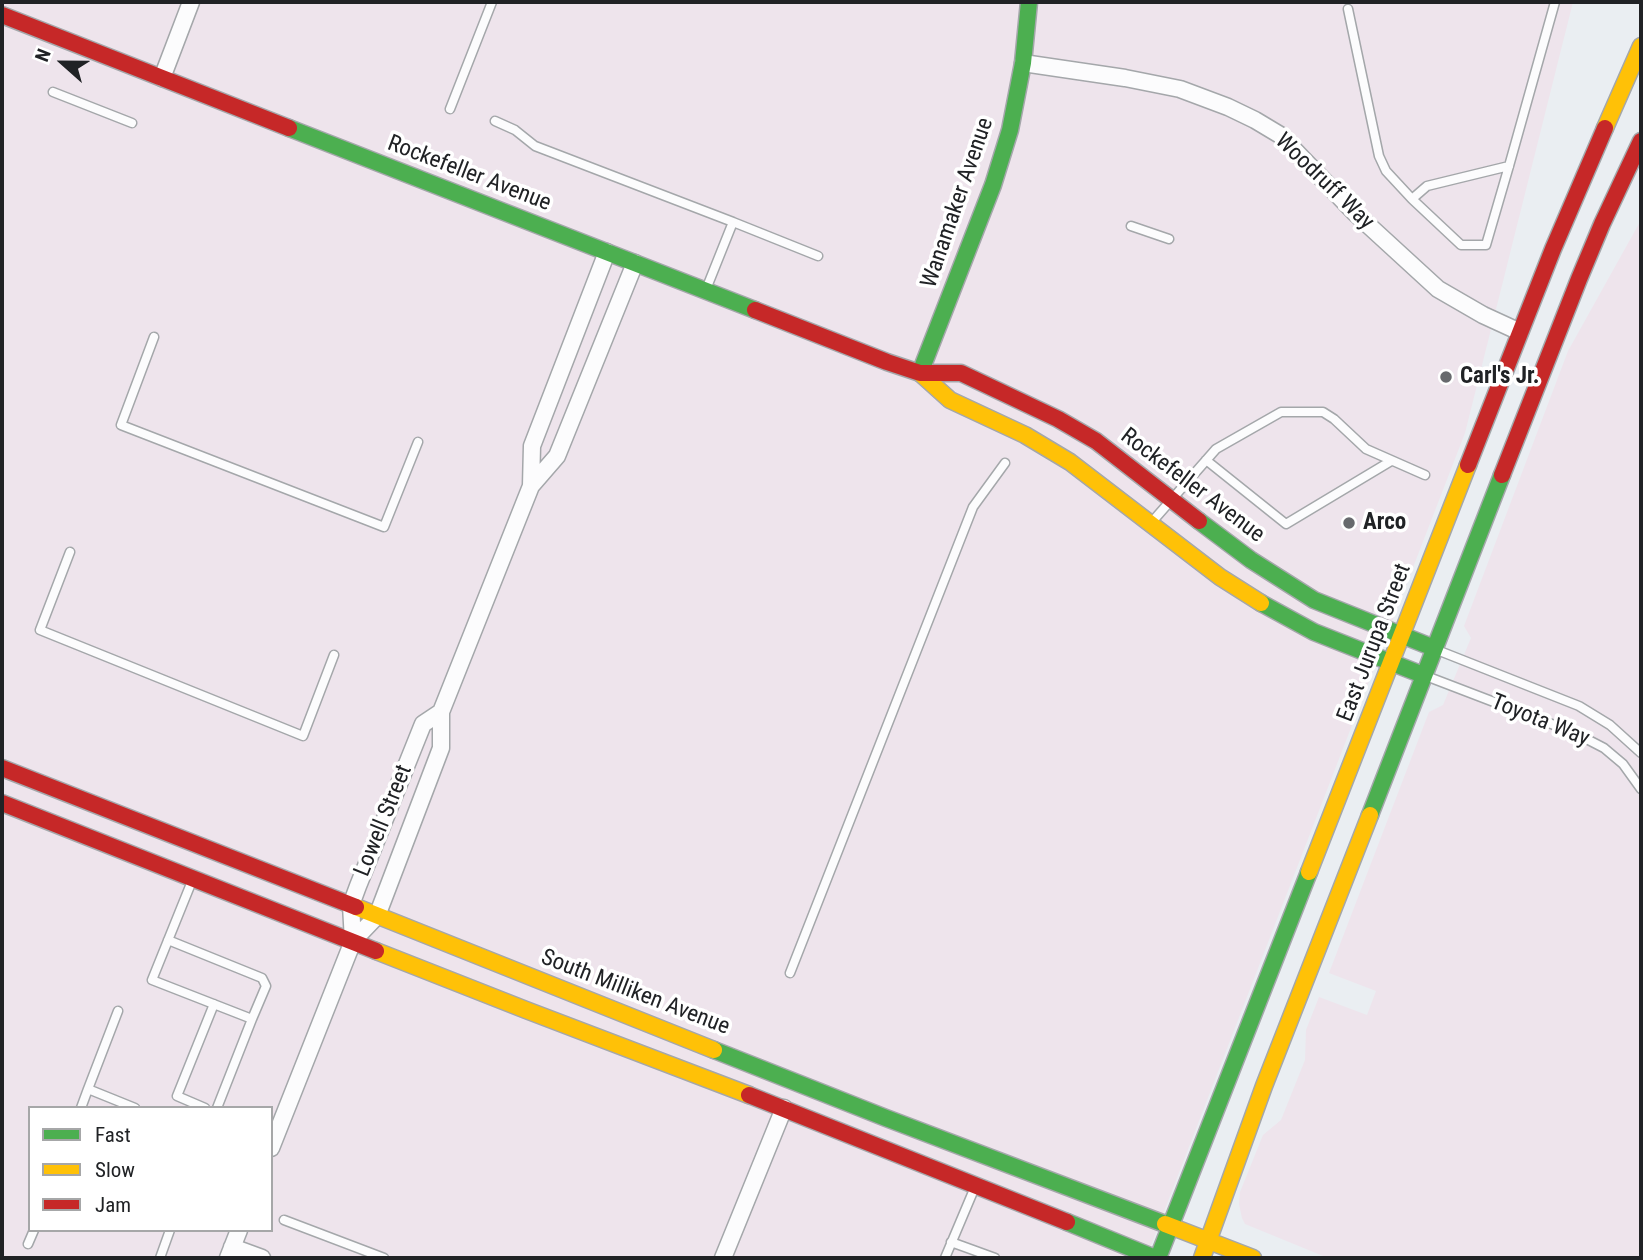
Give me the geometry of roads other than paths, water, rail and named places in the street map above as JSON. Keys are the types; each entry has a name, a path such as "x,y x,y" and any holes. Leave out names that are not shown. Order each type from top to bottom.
{"main road":[{"name":"Wanamaker Avenue","path":"920,373 993,185 1010,130 1023,63 1029,2"},
{"name":"Rockefeller Avenue","path":"2,15 920,373 950,400 1025,435 1070,462 1220,577 1266,606 1314,632 1423,675"},
{"name":"East Jurupa Street","path":"1156,1258 1171,1226 1520,332 1579,187 1641,46"},
{"path":"1202,1258 1264,1086 1578,279 1641,141"},
{"name":"Rockefeller Avenue","path":"920,373 961,373 1058,419 1096,441 1251,560 1314,600 1434,648"},
{"name":"South Milliken Avenue","path":"2,768 886,1118 1253,1258"},
{"path":"2,803 526,1010 784,1108 1156,1258"}],"street":[{"path":"162,78 191,2"},
{"name":"Woodruff Way","path":"1023,63 1180,89 1255,120 1280,135 1354,212 1437,289 1520,332"},
{"name":"Lowell Street","path":"531,486 532,446 607,252"},
{"name":"Lowell Street","path":"273,1143 353,941 377,916 441,748 441,712 531,486 557,456 635,262"},
{"name":"Lowell Street","path":"353,941 351,905 423,724 441,712"},
{"path":"723,1258 784,1108"},
{"path":"238,1232 230,1252 262,1258"}],"lane":[{"path":"450,109 492,2"},
{"path":"1348,9 1379,156 1386,171 1461,245 1486,245 1555,2"},
{"path":"53,92 132,123"},
{"path":"495,121 515,130 535,146 818,256"},
{"path":"1412,199 1427,186 1509,166"},
{"path":"706,290 733,222"},
{"path":"1131,226 1169,239"},
{"path":"154,337 121,425 384,527 418,442"},
{"path":"1151,523 1216,449 1281,412 1323,412 1366,449 1425,475"},
{"path":"1206,460 1286,524 1391,461"},
{"path":"790,973 973,507 1005,463"},
{"path":"69,552 40,630 303,736 334,655"},
{"name":"Toyota Way","path":"1434,648 1580,706 1610,725 1641,753"},
{"name":"Toyota Way","path":"1423,675 1576,733 1604,748 1623,764 1641,789"},
{"path":"194,878 152,980 252,1019"},
{"path":"168,940 262,978 266,986 219,1106"},
{"path":"200,1106 177,1096 214,1004"},
{"path":"82,1106 118,1011"},
{"path":"88,1089 130,1106"},
{"path":"945,1258 975,1186"},
{"path":"284,1220 384,1258"},
{"path":"28,1244 33,1232"},
{"path":"160,1258 169,1232"},
{"path":"951,1242 995,1258"}],"place":[{"name":"Carl's Jr.","path":"1446,377"},
{"name":"Arco","path":"1349,523"}]}
